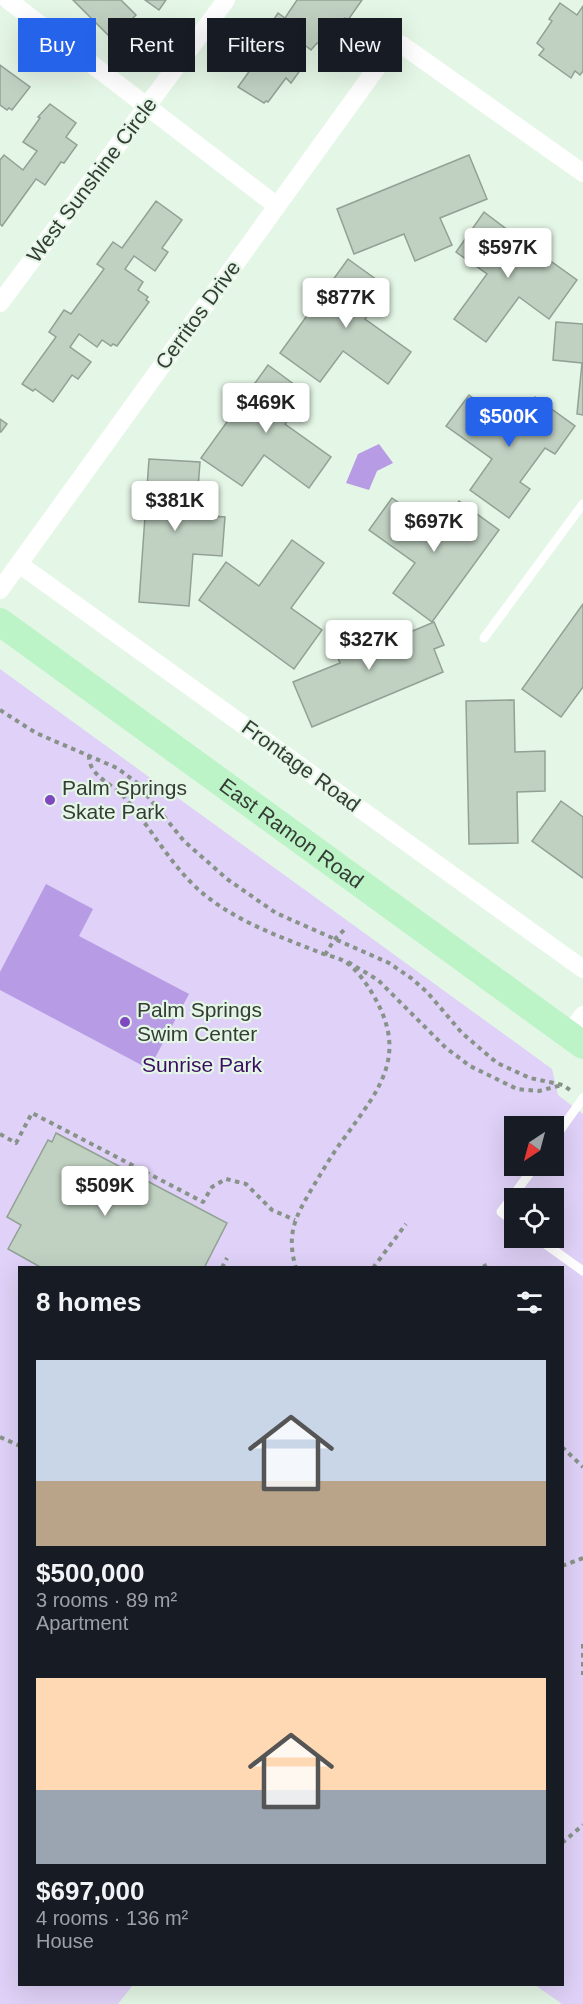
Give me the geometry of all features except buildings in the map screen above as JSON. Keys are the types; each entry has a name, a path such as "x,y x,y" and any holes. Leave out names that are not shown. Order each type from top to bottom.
{"main road":[{"name":"East Ramon Road","path":"0,622 578,1031"}],"street":[{"path":"8,0 277,206"},
{"name":"West Sunshine Circle","path":"0,303 226,0"},
{"name":"Cerritos Drive","path":"0,590 386,54 402,45 583,173"},
{"name":"Frontage Road","path":"19,564 583,969"}],"lane":[{"path":"484,638 583,504"},
{"path":"564,1125 583,1098"},
{"path":"551,1248 583,1271"}],"path":[{"path":"0,710 36,733 117,768 136,782 184,841 254,899 276,913 389,963 427,992 462,1033 497,1063 530,1078 563,1085 583,1098"},
{"path":"89,755 92,769 122,794 188,880 222,908 257,928 357,966 378,980 446,1048 470,1066 517,1089 539,1091 563,1085"},
{"path":"325,955 334,940 345,929"},
{"path":"296,1266 292,1243 295,1220 331,1155 380,1086 389,1060 388,1033 379,1006 364,981 342,960"},
{"path":"0,1134 16,1143 32,1113 203,1202 212,1187 226,1179 246,1184 272,1209 295,1220"},
{"path":"374,1266 406,1224"},
{"path":"223,1266 227,1258"},
{"path":"0,1437 18,1445"},
{"path":"564,1449 583,1467"},
{"path":"576,1459 583,1460"},
{"path":"564,1565 583,1557"},
{"path":"583,1644 583,1675"},
{"path":"564,1841 583,1825"}],"green space":[{"name":"Sunrise Park","path":"0,669 552,1069 558,1095 583,1114 583,2004 562,2004 536,1986 564,1986 564,1266 18,1266 18,1986 132,1986 118,2004 0,2004"}],"shaded area":[{"path":"379,444 393,463 377,471 369,490 346,483 358,454"},
{"path":"46,884 93,909 79,936 189,994 149,1069 0,990 0,972"}],"place":[{"name":"Palm Springs Skate Park","path":"50,800"},
{"name":"Palm Springs Swim Center","path":"125,1022"}]}
